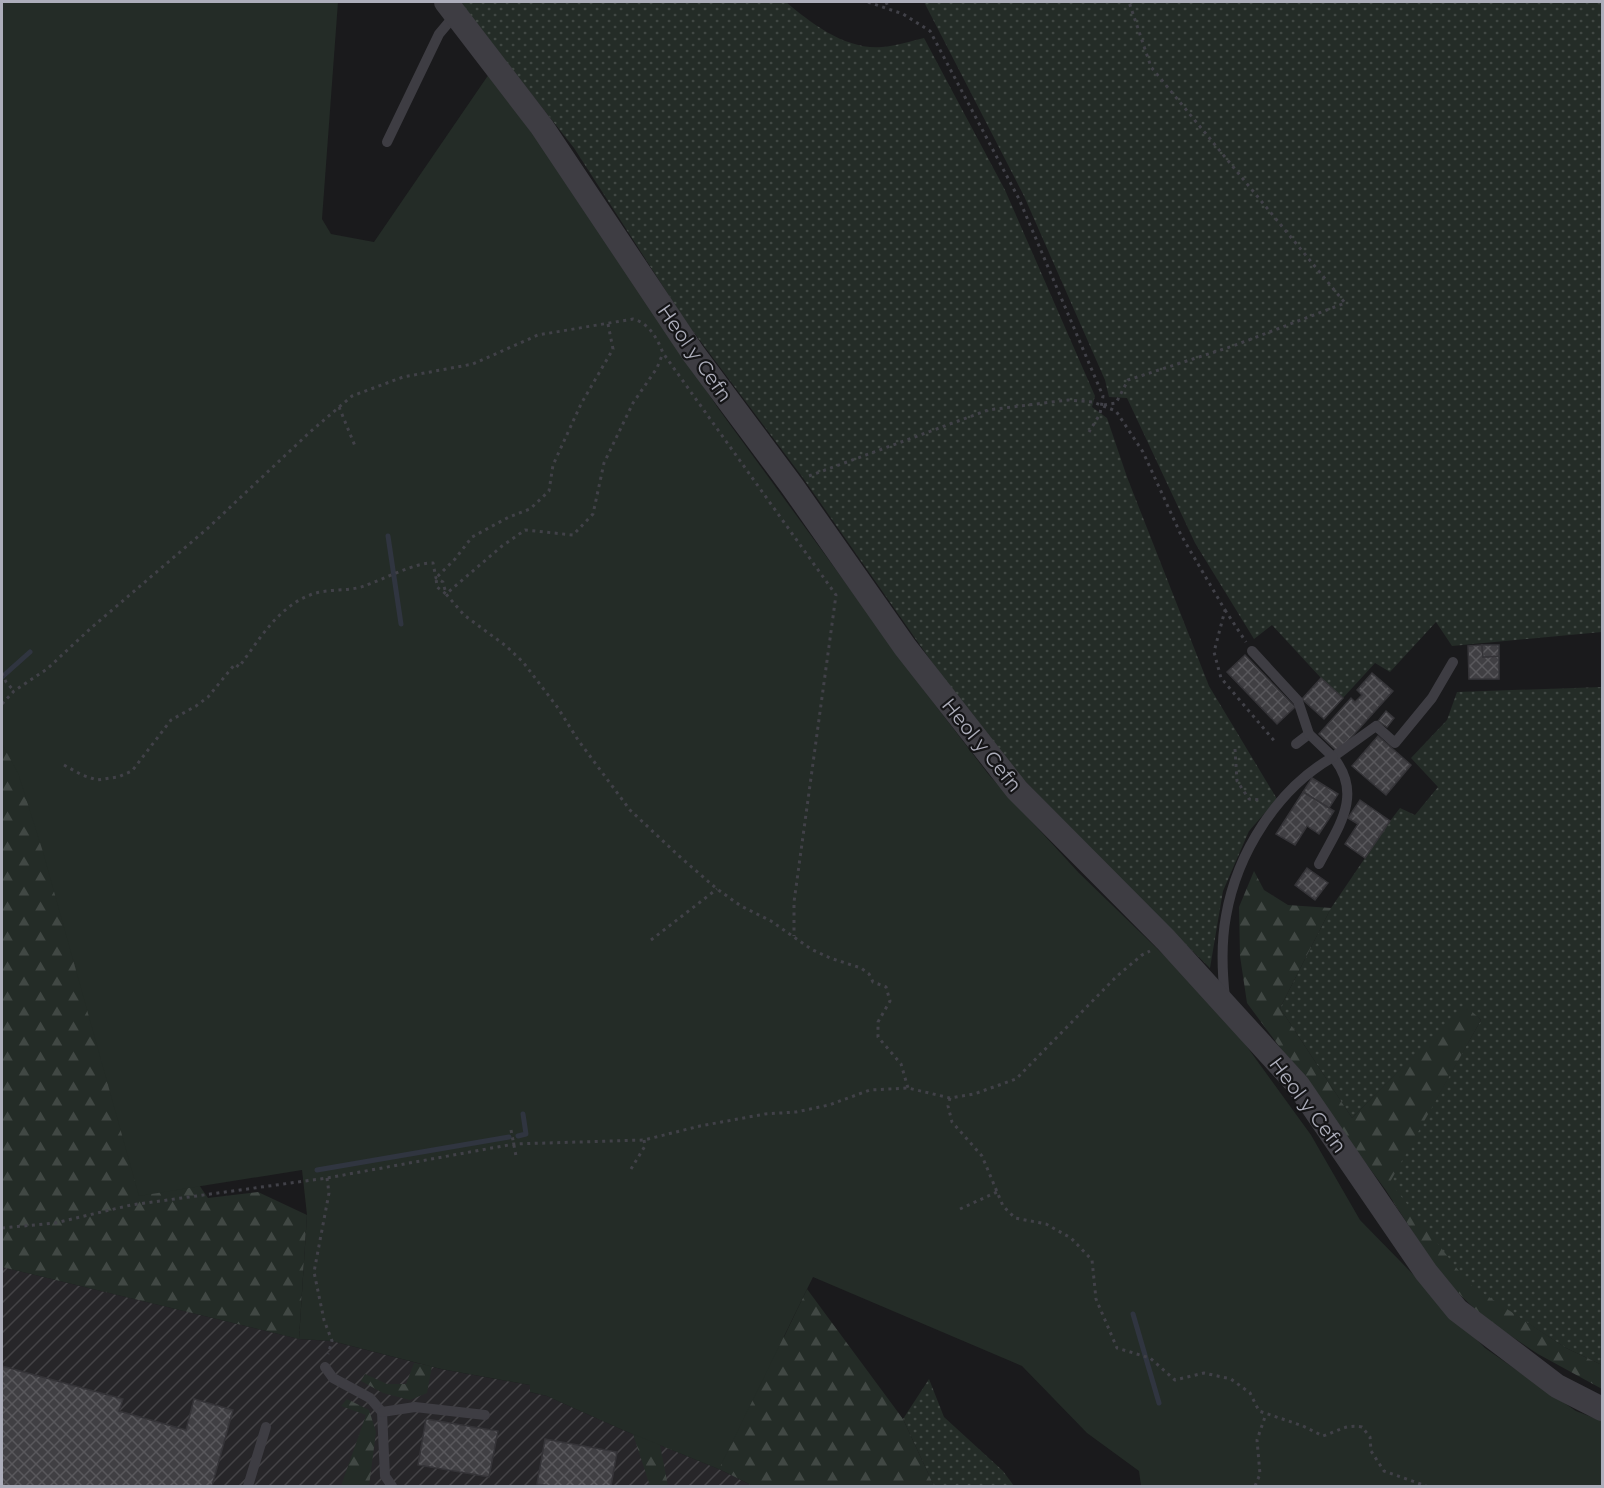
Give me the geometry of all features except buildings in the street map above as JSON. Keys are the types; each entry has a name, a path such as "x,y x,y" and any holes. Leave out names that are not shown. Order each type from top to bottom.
{"street":[{"name":"Heol y Cefn","path":"451,8 543,127 693,353 792,486 905,647 1017,790 1166,940 1298,1085 1426,1272 1457,1310 1557,1386 1602,1409"}],"lane":[{"path":"387,142 451,8"},
{"path":"1252,651 1298,701 1309,734 1333,757 1341,767 1346,780 1348,795 1345,812 1320,864"},
{"path":"1225,1004 1222,961 1228,907 1242,866 1254,841 1283,798 1315,767 1376,726 1395,743 1432,698 1453,662"},
{"path":"1296,744 1309,734"},
{"path":"325,1367 333,1378 370,1398 382,1412 385,1476 392,1486"},
{"path":"382,1412 415,1407 485,1414"},
{"path":"248,1486 266,1427"}],"path":[{"path":"868,2 903,14 930,31 1019,199 1103,396 1100,414 1089,432"},
{"path":"886,2 889,9"},
{"path":"1102,405 1116,403 1128,380 1233,346 1345,303 1151,67 1129,2"},
{"path":"2,704 15,691 47,669 91,628 208,528 351,396 403,376 474,363 538,335 633,319 642,321 656,337 663,353 836,595 794,902 794,936"},
{"path":"436,578 472,537 509,517 530,509 549,491 556,456 581,404 613,349 608,324"},
{"path":"446,594 502,546 525,530 573,535 593,514 604,463 633,403 657,368 663,353"},
{"path":"792,486 803,478 988,410 1068,400 1102,405 1116,411 1143,452 1181,535 1252,651"},
{"path":"339,407 354,446"},
{"path":"64,765 97,780 118,777 132,771 171,720 207,697 235,664 239,667 271,624 294,604 309,595 333,589 362,587 396,575 422,562 434,563 437,587 464,615 506,646 523,662 630,810 717,889 741,906 771,921 811,949 861,968 869,974 873,982 886,987 890,1001 878,1022 878,1037 901,1064 908,1088"},
{"path":"436,578 443,582 446,594"},
{"path":"1225,610 1214,652 1221,678 1276,743"},
{"path":"2,673 6,682 15,691"},
{"path":"1235,749 1237,782 1250,799 1260,801 1267,798"},
{"path":"651,940 717,889"},
{"path":"2,1228 55,1223 131,1205 327,1178 514,1144 644,1140 700,1126 829,1105 870,1090 908,1088 950,1098 974,1094 1016,1078 1117,976 1142,955 1157,949 1166,940"},
{"path":"950,1098 948,1106 952,1122 982,1156 1003,1206 1016,1218 1046,1224 1071,1238 1092,1260 1096,1299 1116,1347 1150,1358 1175,1380 1204,1373 1231,1378 1250,1393 1259,1411 1303,1426 1323,1436 1349,1425 1362,1427 1370,1437 1371,1451 1384,1471 1426,1486"},
{"path":"511,1130 516,1156"},
{"path":"631,1169 645,1146 644,1140"},
{"path":"325,1367 332,1341 324,1320 314,1272 329,1193 327,1178"},
{"path":"960,1209 998,1192"},
{"path":"1255,1486 1260,1474 1257,1440 1266,1414"}],"shaded area":[{"path":"2,1267 299,1339 332,1341 441,1369 530,1385 530,1392 547,1396 719,1469 753,1486 2,1486"}],"green space":[{"path":"2,2 338,2 322,219 331,234 374,242 489,74 578,196 718,408 926,693 989,775 1079,873 1173,964 1232,1026 1311,1135 1360,1220 1485,1348 1576,1411 1602,1421 1602,1486 1141,1486 1139,1471 1087,1433 1022,1366 813,1277 719,1469 547,1396 530,1392 530,1385 441,1369 332,1341 299,1339 307,1215 302,1170 139,1196 43,852 18,773 2,744"},
{"path":"459,2 786,2 818,27 855,44 882,47 924,38 1005,190 1095,396 1092,407 1107,418 1127,477 1209,686 1277,799 1249,831 1223,891 1210,968 1118,879 1009,764 950,688 803,478 686,322 574,148"},
{"path":"924,2 1602,2 1602,632 1452,646 1436,622 1390,672 1375,663 1343,698 1321,678 1272,625 1254,639 1195,543 1127,398 1109,397 1105,380 1024,196"},
{"path":"2,566 199,1185 208,1198 258,1192 307,1215 299,1339 2,1267"},
{"path":"1602,687 1602,1365 1566,1348 1469,1285 1389,1182 1481,1020 1465,1006 1352,1118 1280,1008 1331,908 1390,821 1400,808 1415,815 1438,787 1411,758 1447,720 1457,692"},
{"path":"1254,871 1264,890 1288,905 1331,908 1280,1008 1352,1118 1465,1005 1481,1020 1390,1182 1469,1284 1566,1348 1602,1365 1602,1389 1538,1354 1484,1318 1442,1277 1385,1189 1247,1003 1240,956 1239,907"},
{"path":"807,1289 903,1419 934,1486 753,1486 719,1469 660,1445 668,1486 650,1486 633,1434 547,1396 784,1337"},
{"path":"414,1363 432,1366 427,1393 410,1400 383,1393 361,1381 365,1374 387,1384 406,1384"},
{"path":"929,1379 944,1417 1003,1471 1014,1486 934,1486 903,1419"},
{"path":"347,1399 369,1410 376,1432 369,1486 341,1486 366,1415 341,1406"}],"waterway":[{"path":"388,536 401,624"},
{"path":"2,677 30,652"},
{"path":"518,1136 526,1134 523,1114"},
{"path":"317,1170 509,1137"},
{"path":"1133,1314 1159,1403"}]}
